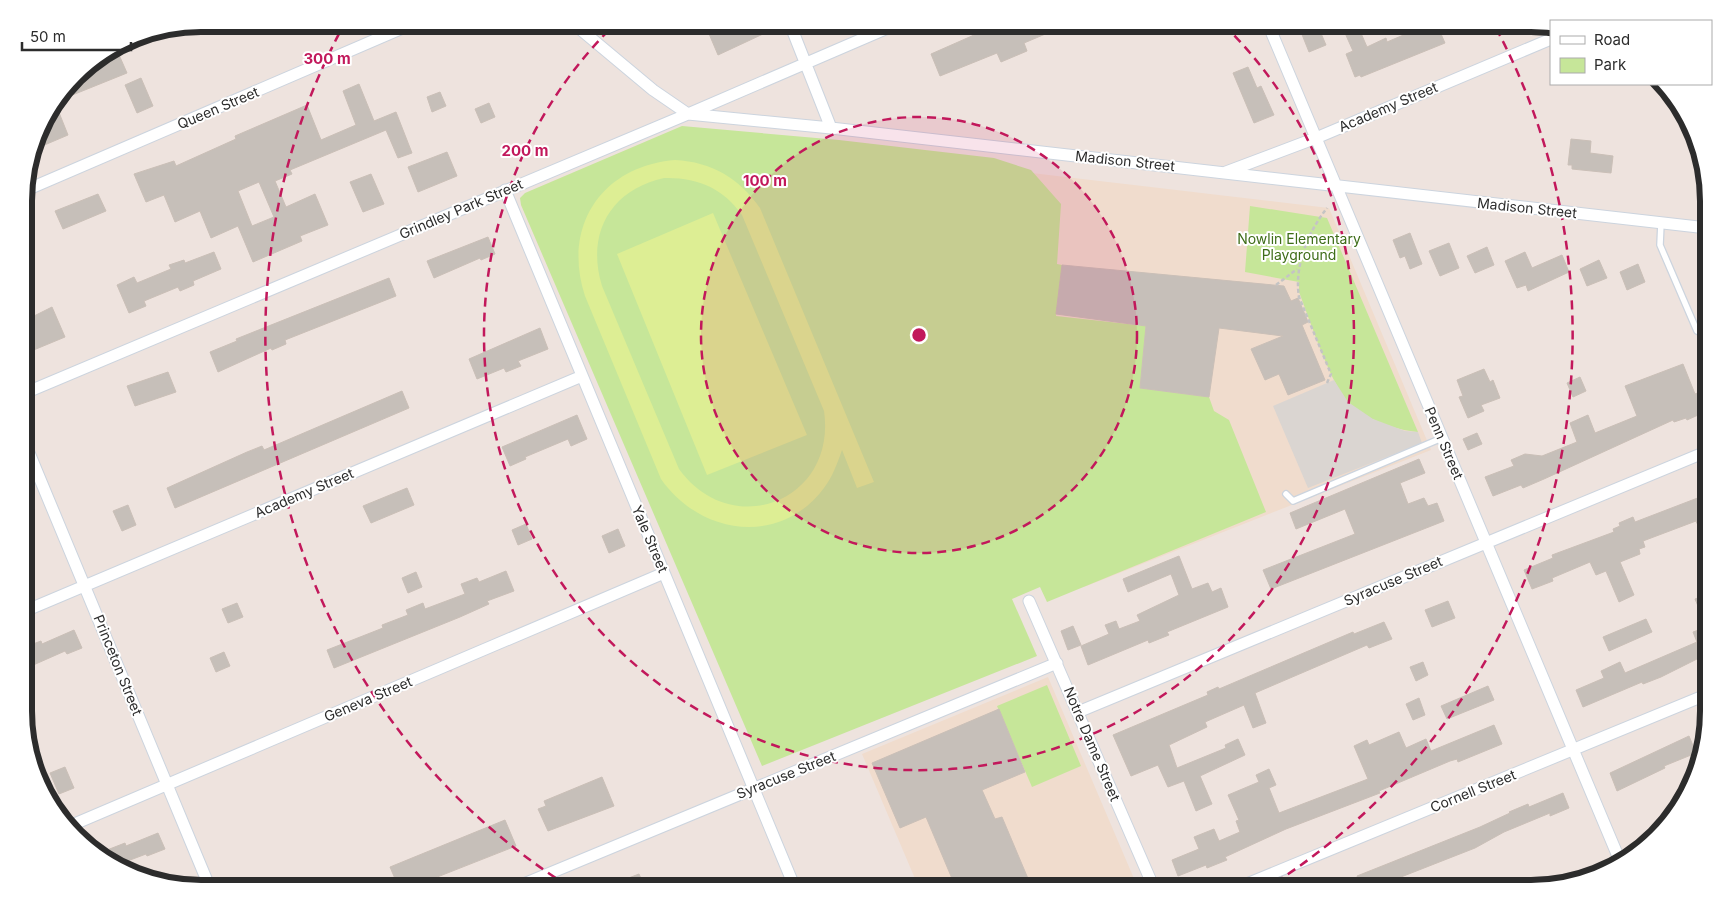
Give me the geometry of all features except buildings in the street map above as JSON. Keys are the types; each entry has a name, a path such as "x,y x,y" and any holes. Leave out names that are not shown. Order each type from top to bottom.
{"street":[{"name":"Queen Street","path":"34,187 393,32"},
{"name":"Madison Street","path":"584,32 653,90 688,114 831,128 1700,227"},
{"path":"793,32 831,128"},
{"name":"Grindley Park Street","path":"33,390 688,114 878,32"},
{"name":"Penn Street","path":"1271,32 1617,855"},
{"name":"Academy Street","path":"1224,172 1316,138 1550,39"},
{"name":"Yale Street","path":"505,190 792,880"},
{"name":"Academy Street","path":"32,608 582,376"},
{"name":"Syracuse Street","path":"1078,712 1700,454"},
{"name":"Princeton Street","path":"32,461 207,880"},
{"name":"Geneva Street","path":"76,823 664,573"},
{"name":"Notre Dame Street","path":"1029,601 1058,663 1150,879"},
{"name":"Syracuse Street","path":"534,880 1058,663"},
{"name":"Cornell Street","path":"1258,879 1700,697"}],"lane":[{"path":"1661,223 1660,245 1697,332 1700,333"},
{"path":"1286,494 1294,501 1442,438"}],"path":[{"path":"1327,208 1308,240 1298,268 1297,284 1299,297 1331,374 1327,383"},
{"path":"1276,285 1298,268"}],"shaded area":[{"path":"1023,172 1329,208 1431,450 1084,587"},
{"path":"1334,380 1348,402 1373,419 1405,431 1418,432 1422,443 1308,488 1273,406"},
{"path":"1048,677 1134,879 915,879 862,754"}],"green space":[{"path":"682,126 839,140 994,158 1031,170 1061,204 1057,264 1062,265 1056,316 1146,326 1140,388 1209,397 1214,411 1229,420 1266,512 1047,602 1040,587 1012,599 1037,656 762,766 521,205 520,198 525,193"},
{"path":"675,160 688,161 713,168 734,180 752,197 760,208 874,482 857,488 842,450 824,488 806,507 785,519 763,526 741,527 718,522 697,512 677,498 661,479 585,296 579,270 579,246 584,224 594,204 608,187 627,174 649,165","holes":["664,178 698,182 718,191 742,215 824,411 824,442 814,468 798,488 776,501 752,506 726,503 701,491 679,469 602,286 597,249 600,232 607,217 616,204 629,193 645,184"]},
{"name":"Nowlin Elementary Playground","path":"1250,206 1327,218 1418,432 1380,423 1363,414 1348,402 1341,393 1321,350 1299,292 1299,282 1245,272"},
{"path":"713,213 807,435 707,475 617,254"},
{"path":"1047,685 1081,766 1032,787 997,706"}]}
